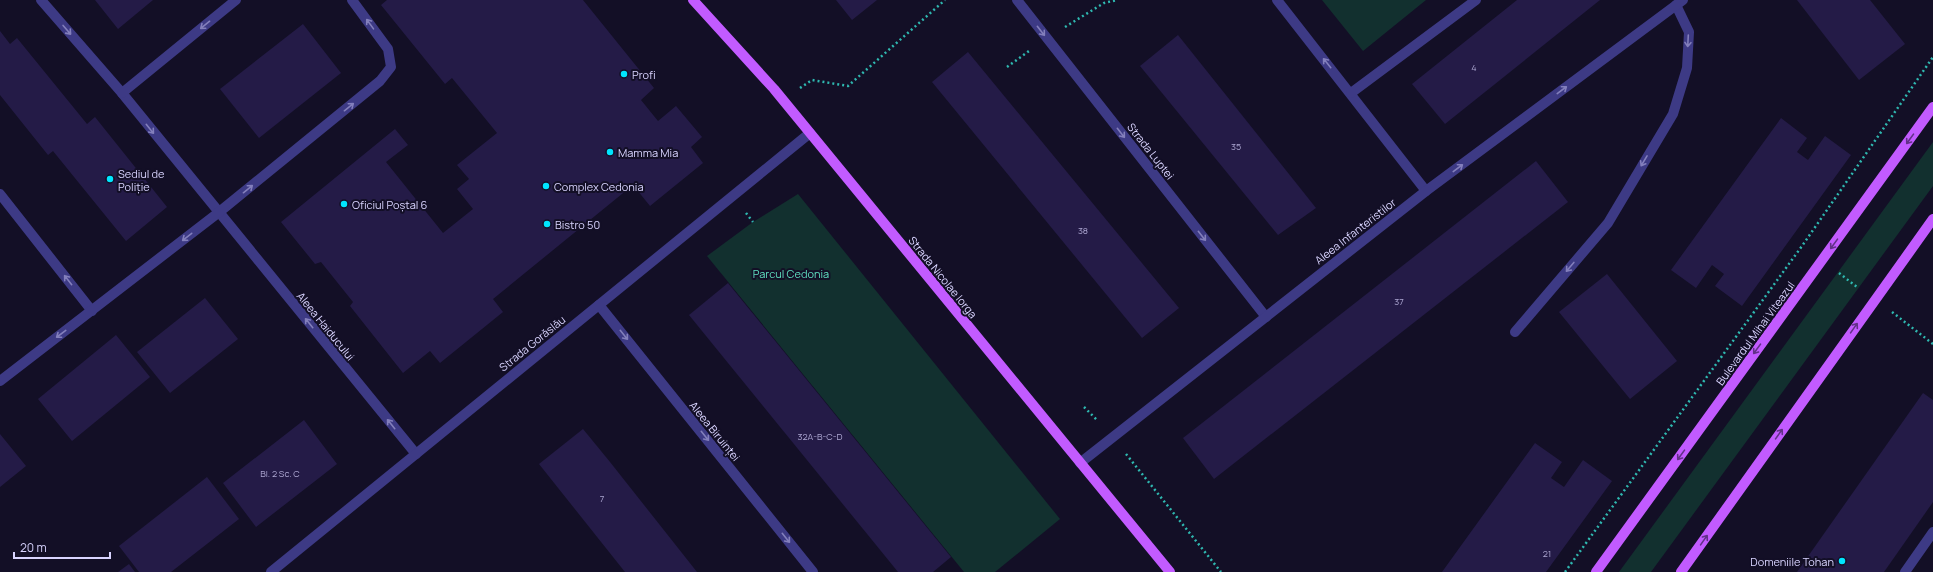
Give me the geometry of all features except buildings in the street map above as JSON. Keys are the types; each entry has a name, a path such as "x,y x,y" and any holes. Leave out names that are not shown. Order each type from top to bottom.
{"main road":[{"name":"Strada Nicolae Iorga","path":"693,0 782,99 1170,572"},
{"name":"Bulevardul Mihai Viteazul","path":"1596,572 1933,107"},
{"path":"1681,572 1933,218"}],"street":[{"name":"Aleea Haiducului","path":"41,0 122,93 218,213 416,454"},
{"path":"122,93 236,0"},
{"path":"0,381 218,213 380,81 391,67 388,49 352,0"},
{"name":"Strada Luptei","path":"1017,0 1266,317"},
{"path":"1277,0 1426,191"},
{"path":"1351,93 1476,0"},
{"path":"1515,332 1608,223 1673,114 1687,68 1689,32 1680,3"},
{"name":"Aleea Infanteristilor","path":"1080,463 1426,191 1680,3"},
{"name":"Strada Gorăslău","path":"270,572 810,133"},
{"path":"0,194 92,311"},
{"name":"Aleea Biruinței","path":"599,305 813,572"},
{"path":"1905,572 1933,532"}],"path":[{"path":"782,99 812,80 848,86 944,0"},
{"path":"1565,572 1802,246 1933,57"},
{"path":"1084,407 1112,437 1221,572"}],"green space":[{"path":"1322,0 1426,0 1363,51"},
{"path":"1933,142 1933,186 1651,572 1619,572"},
{"name":"Parcul Cedonia","path":"798,194 1060,519 995,572 964,572 707,256 753,222"}],"place":[{"name":"Profi","path":"624,74"},
{"name":"Mamma Mia","path":"610,152"},
{"name":"Sediul de Poliție","path":"110,179"},
{"name":"Complex Cedonia","path":"546,186"},
{"name":"Oficiul Poștal 6","path":"344,204"},
{"name":"Bistro 50","path":"547,224"},
{"name":"Domeniile Tohan","path":"1842,561"}]}
